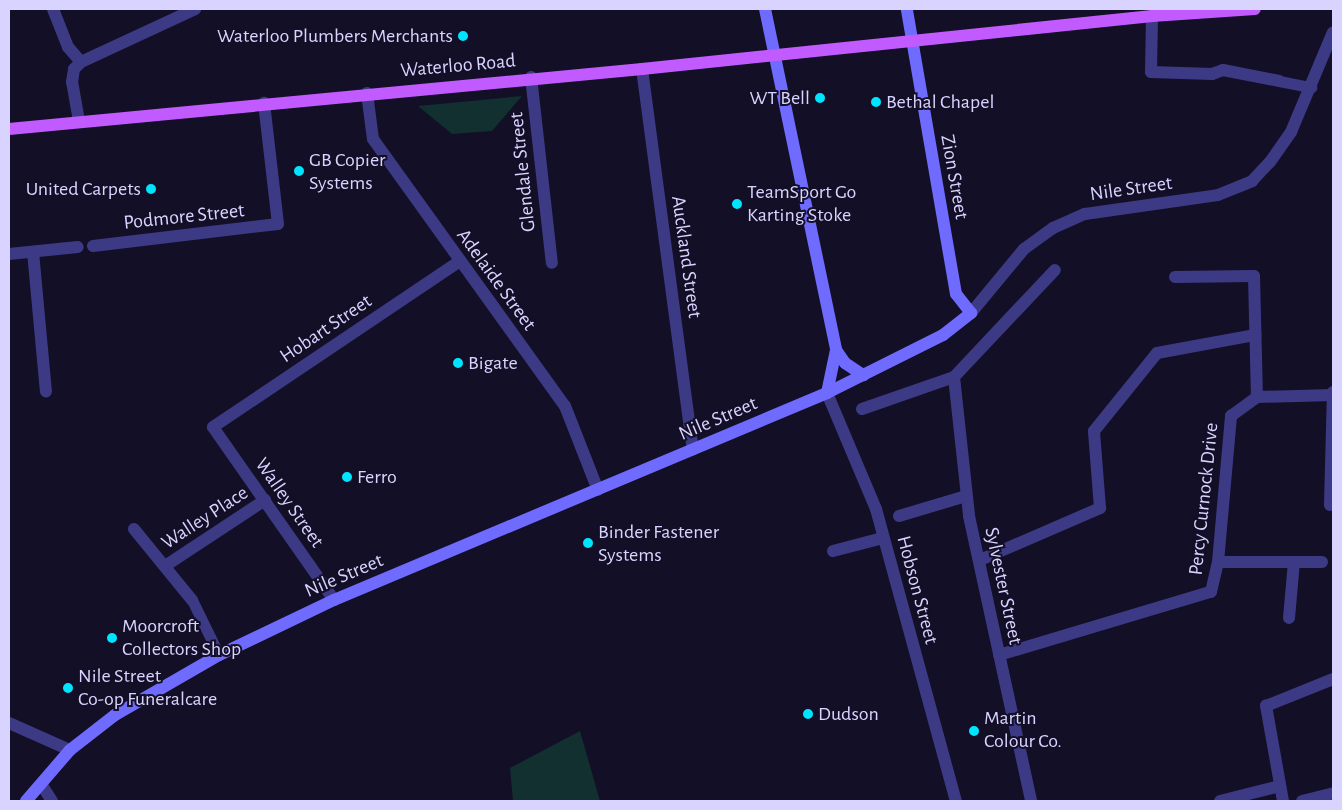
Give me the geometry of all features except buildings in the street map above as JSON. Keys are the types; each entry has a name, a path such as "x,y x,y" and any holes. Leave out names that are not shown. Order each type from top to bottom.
{"main road":[{"path":"765,9 836,350 845,363 863,375"},
{"name":"Zion Street","path":"907,9 911,42 956,294 971,312"},
{"name":"Waterloo Road","path":"9,129 367,93 642,69 1152,16 1255,9"},
{"name":"Nile Street","path":"26,801 70,750 115,715 219,655 334,600 827,393 943,336 971,312"},
{"path":"827,393 836,350"}],"street":[{"path":"53,9 68,47 82,62"},
{"path":"79,121 72,82 74,70 82,62 195,9"},
{"path":"1152,16 1151,72 1212,74 1223,70 1311,87"},
{"name":"Nile Street","path":"971,312 1024,249 1039,236 1085,214 1218,195 1252,181 1270,162 1291,132 1333,32"},
{"name":"Auckland Street","path":"642,69 693,450"},
{"name":"Glendale Street","path":"531,78 552,263"},
{"name":"Adelaide Street","path":"367,93 372,140 564,406 598,490"},
{"name":"Podmore Street","path":"93,246 278,224 264,103"},
{"path":"9,254 93,246"},
{"path":"33,252 46,391"},
{"name":"Hobart Street","path":"213,427 460,261"},
{"path":"862,409 954,377 1054,270"},
{"path":"1175,277 1254,276 1258,397 1333,394 1330,505"},
{"path":"980,560 1100,508 1094,431 1157,353 1255,335"},
{"name":"Sylvester Street","path":"954,377 966,496 1030,801"},
{"name":"Hobson Street","path":"827,393 864,475 956,801"},
{"name":"Percy Curnock Drive","path":"1000,655 1211,592 1218,562 1231,416 1258,397"},
{"name":"Walley Street","path":"213,427 334,600"},
{"path":"899,516 966,496"},
{"name":"Walley Place","path":"165,566 265,500"},
{"path":"134,529 192,600 219,655"},
{"path":"833,551 883,538"},
{"path":"1218,562 1322,562"},
{"path":"1289,618 1294,562"},
{"path":"1283,801 1266,706 1333,679"},
{"path":"9,723 70,750"},
{"path":"42,784 52,801"},
{"path":"1220,801 1280,786"},
{"path":"1302,801 1333,793"}],"green space":[{"path":"522,96 492,131 452,134 418,106"},
{"path":"580,731 600,801 513,801 510,768"}],"place":[{"name":"Waterloo Plumbers Merchants","path":"463,36"},
{"name":"WT Bell","path":"820,98"},
{"name":"Bethal Chapel","path":"876,102"},
{"name":"GB Copier Systems","path":"299,171"},
{"name":"United Carpets","path":"151,189"},
{"name":"TeamSport Go Karting Stoke","path":"737,204"},
{"name":"Bigate","path":"458,363"},
{"name":"Ferro","path":"347,477"},
{"name":"Binder Fastener Systems","path":"588,543"},
{"name":"Moorcroft Collectors Shop","path":"112,638"},
{"name":"Nile Street Co-op Funeralcare","path":"68,688"},
{"name":"Dudson","path":"808,714"},
{"name":"Martin Colour Co.","path":"974,731"}]}
